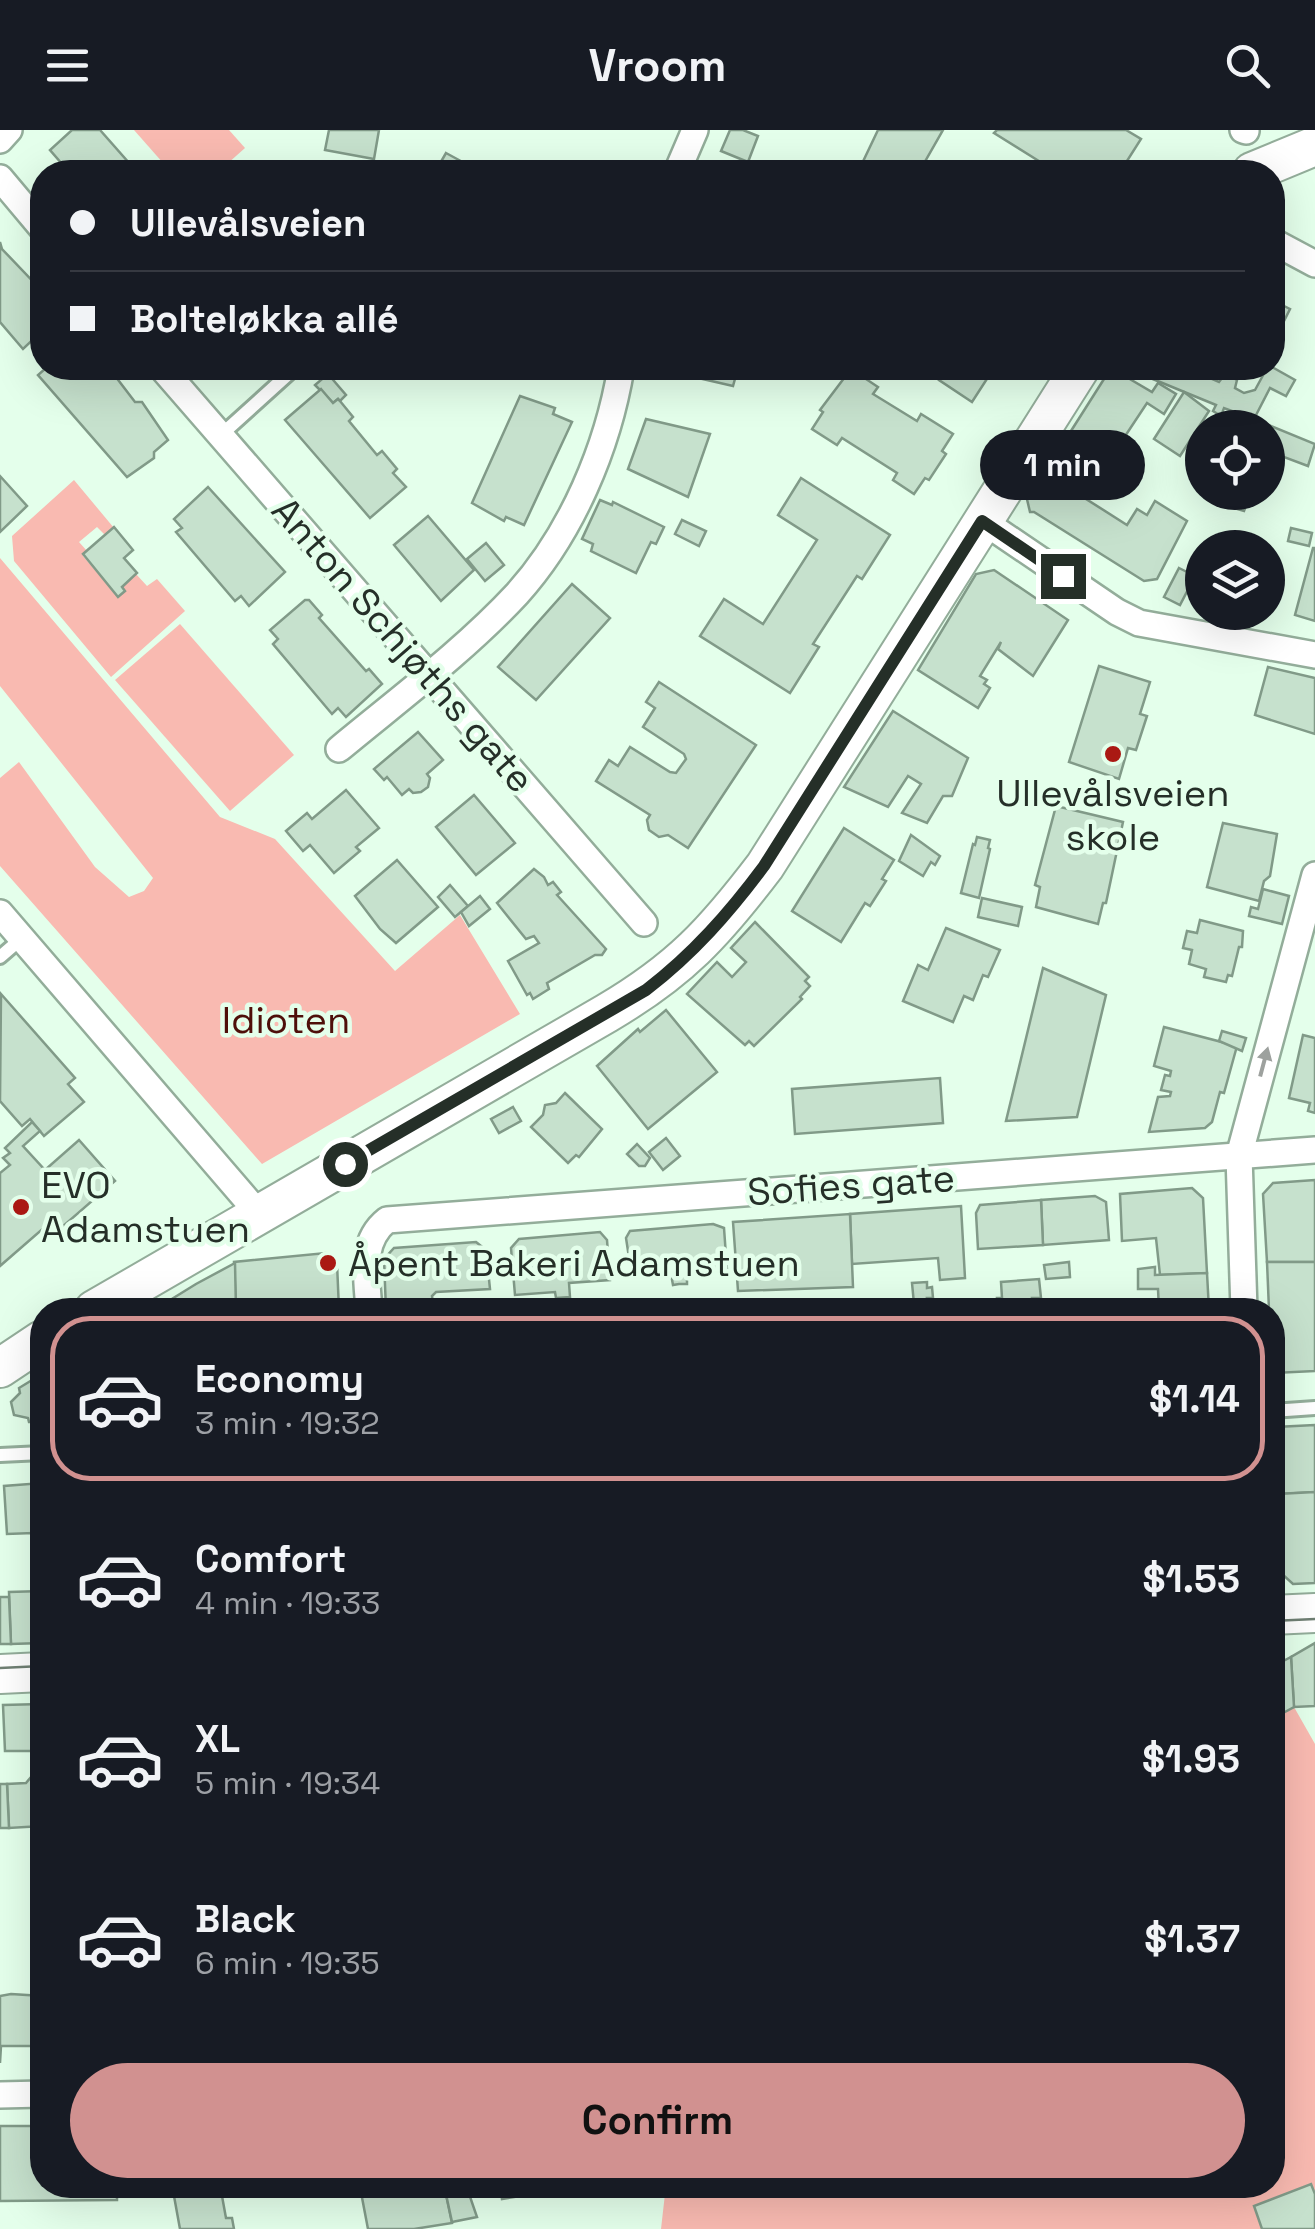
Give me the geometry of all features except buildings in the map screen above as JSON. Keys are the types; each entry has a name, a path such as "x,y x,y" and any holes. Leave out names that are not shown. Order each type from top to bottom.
{"street":[{"path":"0,140 10,130"},
{"path":"682,160 695,130"},
{"path":"1281,160 1315,146"},
{"path":"0,178 30,214"},
{"path":"1285,248 1315,264"},
{"name":"Anton Schjøths gate","path":"173,380 644,923"},
{"path":"338,750 517,594 551,549 582,492 600,448 619,380"},
{"path":"115,1298 633,998 683,962 726,916 764,866 1072,380"},
{"path":"982,521 1139,623 1315,655"},
{"path":"1244,1298 1239,1156 1315,875"},
{"path":"0,913 259,1214"},
{"name":"Sofies gate","path":"369,1298 368,1242 388,1220 1315,1150"},
{"path":"0,1368 30,1348"},
{"path":"1285,1614 1315,1613"},
{"path":"0,1674 30,1673"},
{"path":"0,2095 30,2094"}],"lane":[{"path":"221,435 282,380"},
{"path":"0,957 22,938"},
{"path":"1285,1410 1315,1408"},
{"path":"0,1455 30,1454"}],"green space":[{"path":"134,130 229,130 245,148 232,160 160,160"},
{"path":"74,480 114,528 105,535 97,527 79,542 87,551 83,556 118,597 125,591 121,587 136,574 147,586 157,579 185,611 111,677 14,561 12,536"},
{"name":"Idioten","path":"0,558 220,817 275,839 395,971 460,915 520,1014 262,1164 0,866 0,778 19,762 95,867 129,897 144,891 153,878 0,686"},
{"path":"180,624 294,755 230,811 115,680"},
{"path":"1294,1707 1315,1744 1315,2229 661,2229 665,2198 1285,2198 1285,1712"}],"tram line":[{"path":"1285,1620 1315,1619"},
{"path":"0,1668 30,1667"}],"place":[{"name":"Ullevålsveien skole","path":"1113,754"},
{"name":"EVO Adamstuen","path":"21,1207"},
{"name":"Åpent Bakeri Adamstuen","path":"328,1263"}],"route":[{"path":"345,1164 646,990 683,962 726,916 764,866 982,521 1063,576"}]}
